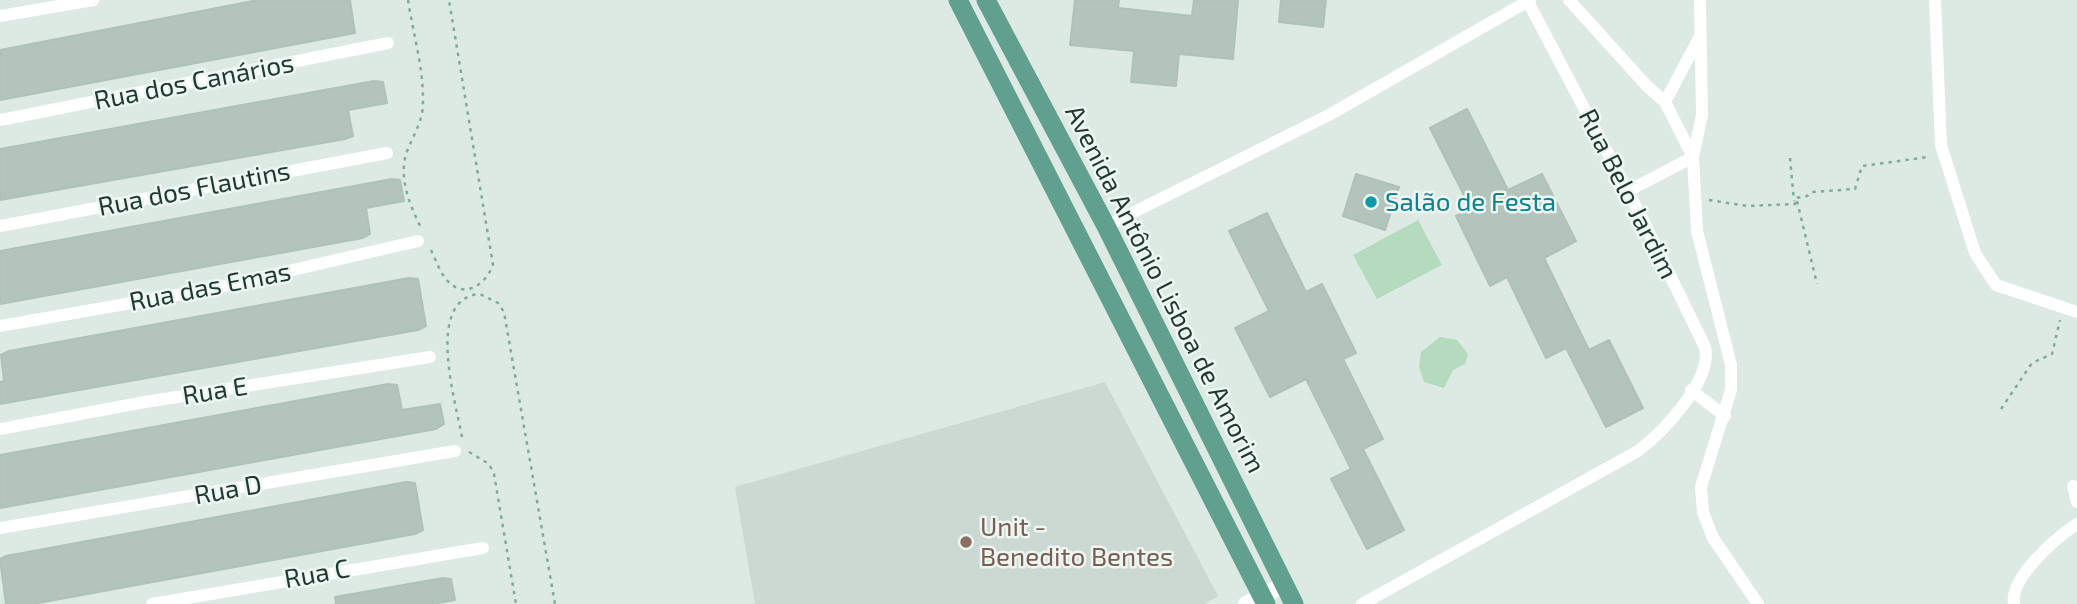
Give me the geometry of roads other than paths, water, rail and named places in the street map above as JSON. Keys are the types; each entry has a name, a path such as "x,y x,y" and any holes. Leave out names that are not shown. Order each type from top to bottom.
{"main road":[{"name":"Avenida Antônio Lisboa de Amorim","path":"958,0 1258,601"},
{"name":"Avenida Antônio Lisboa de Amorim","path":"986,0 1106,226 1294,604"}],"street":[{"path":"0,16 93,0"},
{"path":"1106,226 1329,115 1528,0"},
{"name":"Rua Belo Jardim","path":"1362,604 1638,451 1670,422 1705,368 1705,346 1528,0"},
{"path":"1569,0 1646,85 1665,102 1693,157"},
{"path":"1700,0 1702,115 1693,157 1695,197 1700,251 1731,365 1731,390 1725,416 1701,487 1703,512 1713,538 1758,604"},
{"path":"1935,0 1943,155 1975,253 1996,285 2077,312"},
{"path":"1665,102 1699,38"},
{"name":"Rua dos Canários","path":"0,120 388,43"},
{"name":"Rua dos Flautins","path":"0,226 387,153"},
{"path":"1628,191 1693,157"},
{"name":"Rua das Emas","path":"0,326 211,289 418,242"},
{"name":"Rua E","path":"0,429 145,402 430,357"},
{"path":"1691,390 1725,416"},
{"name":"Rua D","path":"0,528 455,451"},
{"path":"2073,486 2077,502"},
{"path":"2013,602 2017,584 2031,566 2057,538 2077,524"},
{"name":"Rua C","path":"152,604 484,548"},
{"path":"1258,601 1284,585"}],"place":[{"name":"Salão de Festa","path":"1371,202"},
{"name":"Unit - Benedito Bentes","path":"966,542"}]}
